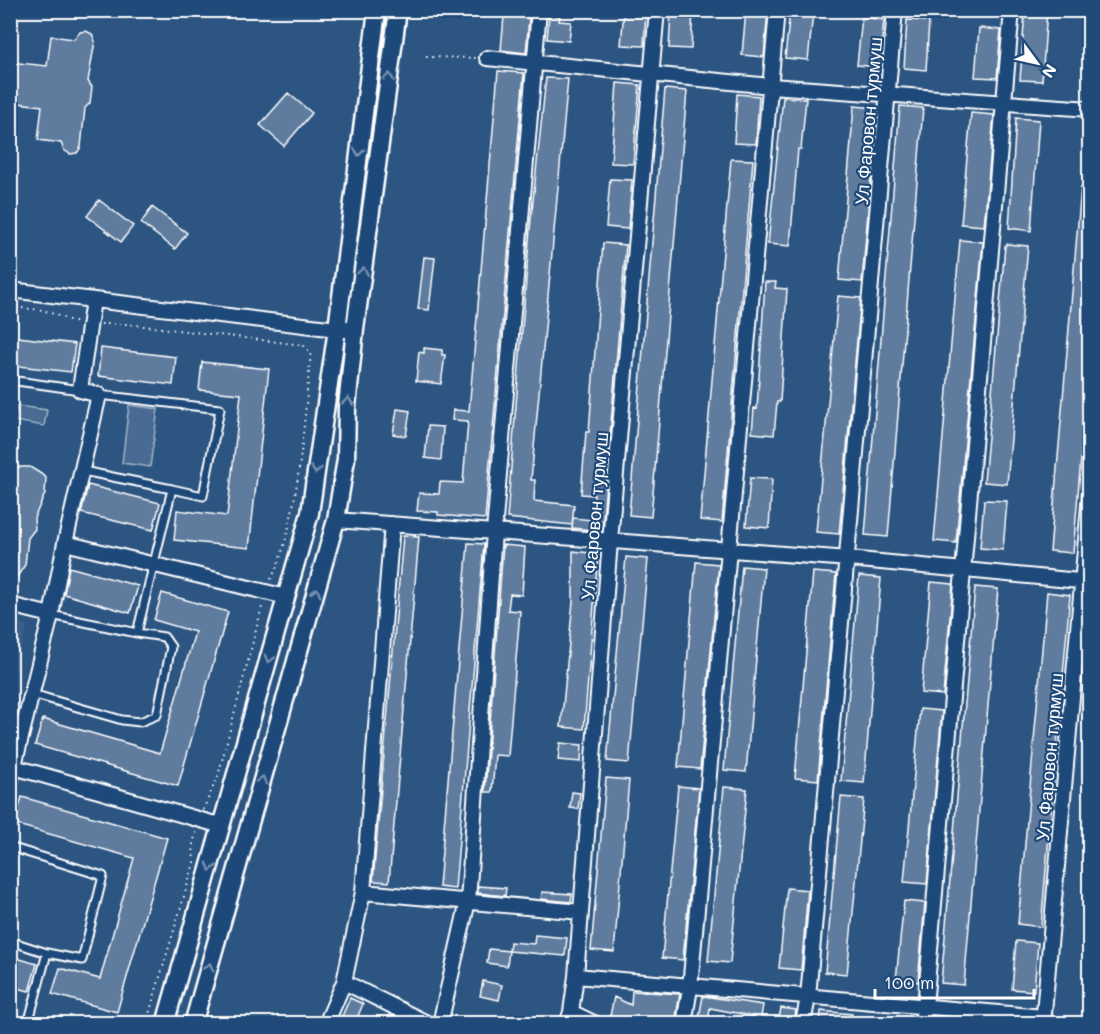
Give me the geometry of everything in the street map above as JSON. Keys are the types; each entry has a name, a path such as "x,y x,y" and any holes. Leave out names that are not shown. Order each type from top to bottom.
{"street":[{"path":"165,1023 310,513 337,329 376,10"},
{"path":"193,1023 336,520 346,459 347,407 355,328 398,10"},
{"path":"440,1023 468,901 494,532 539,10"},
{"name":"Ул Фаровон турмуш","path":"569,1018 576,976 610,541 657,10"},
{"path":"684,1023 690,988 777,10"},
{"name":"Ул Фаровон турмуш","path":"803,1023 808,997 849,559 895,10"},
{"path":"921,1023 925,1007 1012,10"},
{"path":"487,58 771,86 1089,109"},
{"path":"10,290 337,329 355,328"},
{"path":"10,783 51,615 64,543 83,471 99,395 80,390 93,300"},
{"name":"Ул Фаровон турмуш","path":"1044,1020 1086,581 1089,494"},
{"path":"336,520 849,559 963,572 1086,581"},
{"path":"326,1023 344,982 363,892 392,524"},
{"path":"64,543 286,597"},
{"path":"10,605 51,615"},
{"path":"14,767 222,826"},
{"path":"363,892 581,912"},
{"path":"576,976 690,988 925,1007 1044,1020"},
{"path":"344,982 429,1023"},
{"path":"569,1018 596,1023"}],"lane":[{"path":"10,380 80,390"},
{"path":"83,471 203,496 220,409 99,395"},
{"path":"137,633 172,489"},
{"path":"31,694 122,720 140,722 157,714 171,647 164,638 51,615"},
{"path":"10,847 104,876 82,960 47,953 10,940"},
{"path":"28,1023 47,953"}],"path":[{"path":"426,57 487,58"}],"shaded area":[{"path":"129,405 158,409 150,467 122,463"},
{"path":"17,406 47,410 44,426 14,421"},
{"path":"10,621 27,626 11,687"}],"building":[{"path":"624,10 646,10 644,46 621,45"},
{"path":"671,10 693,10 691,49 669,48"},
{"path":"746,10 768,10 764,57 742,55"},
{"path":"790,10 813,13 808,60 785,58"},
{"path":"1025,10 1047,10 1042,81 1020,80"},
{"path":"549,15 560,16 559,21 571,22 569,41 547,39"},
{"path":"504,16 529,18 526,53 501,50"},
{"path":"862,17 884,20 879,67 857,65"},
{"path":"907,20 929,21 926,70 904,68"},
{"path":"979,28 1001,30 997,78 975,77"},
{"path":"86,31 92,34 95,41 88,81 92,87 90,103 85,108 81,147 77,153 70,154 64,150 61,143 38,140 42,106 10,102 10,62 47,66 51,36 74,39 80,32"},
{"path":"498,71 524,73 485,519 417,511 419,493 439,494 440,482 463,483 468,421 452,420 453,410 469,411"},
{"path":"546,78 568,79 531,480 535,480 534,501 574,505 572,525 507,518 530,229"},
{"path":"617,83 640,85 633,164 611,163"},
{"path":"665,89 687,91 651,517 629,515"},
{"path":"288,93 312,113 284,146 260,125"},
{"path":"737,94 759,96 756,144 734,143"},
{"path":"783,97 806,99 801,149 798,149 790,246 768,244"},
{"path":"854,106 877,108 862,282 839,280"},
{"path":"900,106 923,108 888,537 865,535"},
{"path":"971,113 994,115 984,226 961,224"},
{"path":"1016,118 1039,120 1031,231 1009,228"},
{"path":"731,159 753,160 722,522 700,520"},
{"path":"610,179 632,180 628,229 606,227"},
{"path":"1081,187 1089,188 1089,364 1073,553 1050,551"},
{"path":"99,200 133,226 121,242 87,216"},
{"path":"152,207 187,233 175,249 141,223"},
{"path":"960,240 983,242 956,543 934,541"},
{"path":"603,243 626,245 602,531 572,528 573,518 592,520 594,495 581,494 586,432 589,432"},
{"path":"1007,244 1028,246 1007,484 984,482"},
{"path":"424,257 435,258 429,310 418,309"},
{"path":"765,282 776,282 775,288 787,289 780,402 777,402 774,435 752,433 754,408 757,409"},
{"path":"838,296 861,298 839,534 816,532"},
{"path":"10,336 75,344 71,372 10,365"},
{"path":"101,348 176,357 173,385 98,376"},
{"path":"424,348 442,350 442,355 445,355 441,384 416,381 419,352 424,353"},
{"path":"202,362 269,369 249,548 174,540 177,510 227,516 241,394 199,390"},
{"path":"397,409 410,411 406,436 393,434"},
{"path":"428,426 443,427 441,460 425,458"},
{"path":"10,467 30,467 46,477 45,494 34,518 35,529 28,538 25,565 10,587"},
{"path":"750,478 772,479 769,528 746,526"},
{"path":"88,485 160,503 153,530 81,513"},
{"path":"984,500 1007,501 1003,550 980,548"},
{"path":"403,536 419,537 389,882 373,881"},
{"path":"468,543 484,544 455,889 439,887"},
{"path":"503,545 525,547 522,595 510,594 508,610 520,611 508,756 495,755 492,792 485,792"},
{"path":"573,551 598,554 584,729 561,727 573,601"},
{"path":"626,557 648,559 629,763 607,761"},
{"path":"696,562 719,564 700,769 678,767"},
{"path":"742,566 764,568 746,772 724,770"},
{"path":"69,567 138,586 130,613 64,594"},
{"path":"813,572 836,574 818,780 795,778"},
{"path":"859,576 881,578 864,783 841,781"},
{"path":"931,582 953,584 943,695 921,693"},
{"path":"975,587 998,589 964,985 941,983"},
{"path":"1047,592 1070,595 1041,927 1018,924"},
{"path":"162,593 228,612 178,786 35,745 43,719 160,753 195,632 154,620"},
{"path":"920,709 942,711 927,884 904,882"},
{"path":"560,743 582,745 581,762 558,760"},
{"path":"606,778 629,780 614,952 591,950"},
{"path":"678,786 699,788 683,960 662,958"},
{"path":"724,787 747,789 730,963 708,961"},
{"path":"572,792 580,793 578,809 570,808"},
{"path":"22,797 167,838 117,1012 52,994 60,968 100,979 134,858 14,824"},
{"path":"841,797 864,799 847,974 825,972"},
{"path":"478,886 506,888 505,896 478,893"},
{"path":"787,888 808,890 801,970 779,968"},
{"path":"542,892 572,894 571,902 541,899"},
{"path":"904,901 925,903 918,982 896,980"},
{"path":"535,935 567,938 565,956 509,951 510,942 534,944"},
{"path":"1016,941 1038,943 1034,991 1012,989"},
{"path":"489,949 509,951 507,966 487,963"},
{"path":"10,956 37,964 29,991 10,986"},
{"path":"483,981 502,985 499,1000 480,996"},
{"path":"632,991 680,994 675,1023 628,1023 610,1016 614,997 631,1005"},
{"path":"703,996 763,1005 760,1023 751,1023 752,1016 710,1008 708,1023 698,1023"},
{"path":"350,998 363,1004 355,1023 339,1023"},
{"path":"781,1008 796,1010 794,1023 778,1023"},
{"path":"821,1011 852,1014 851,1023 820,1023"}]}
